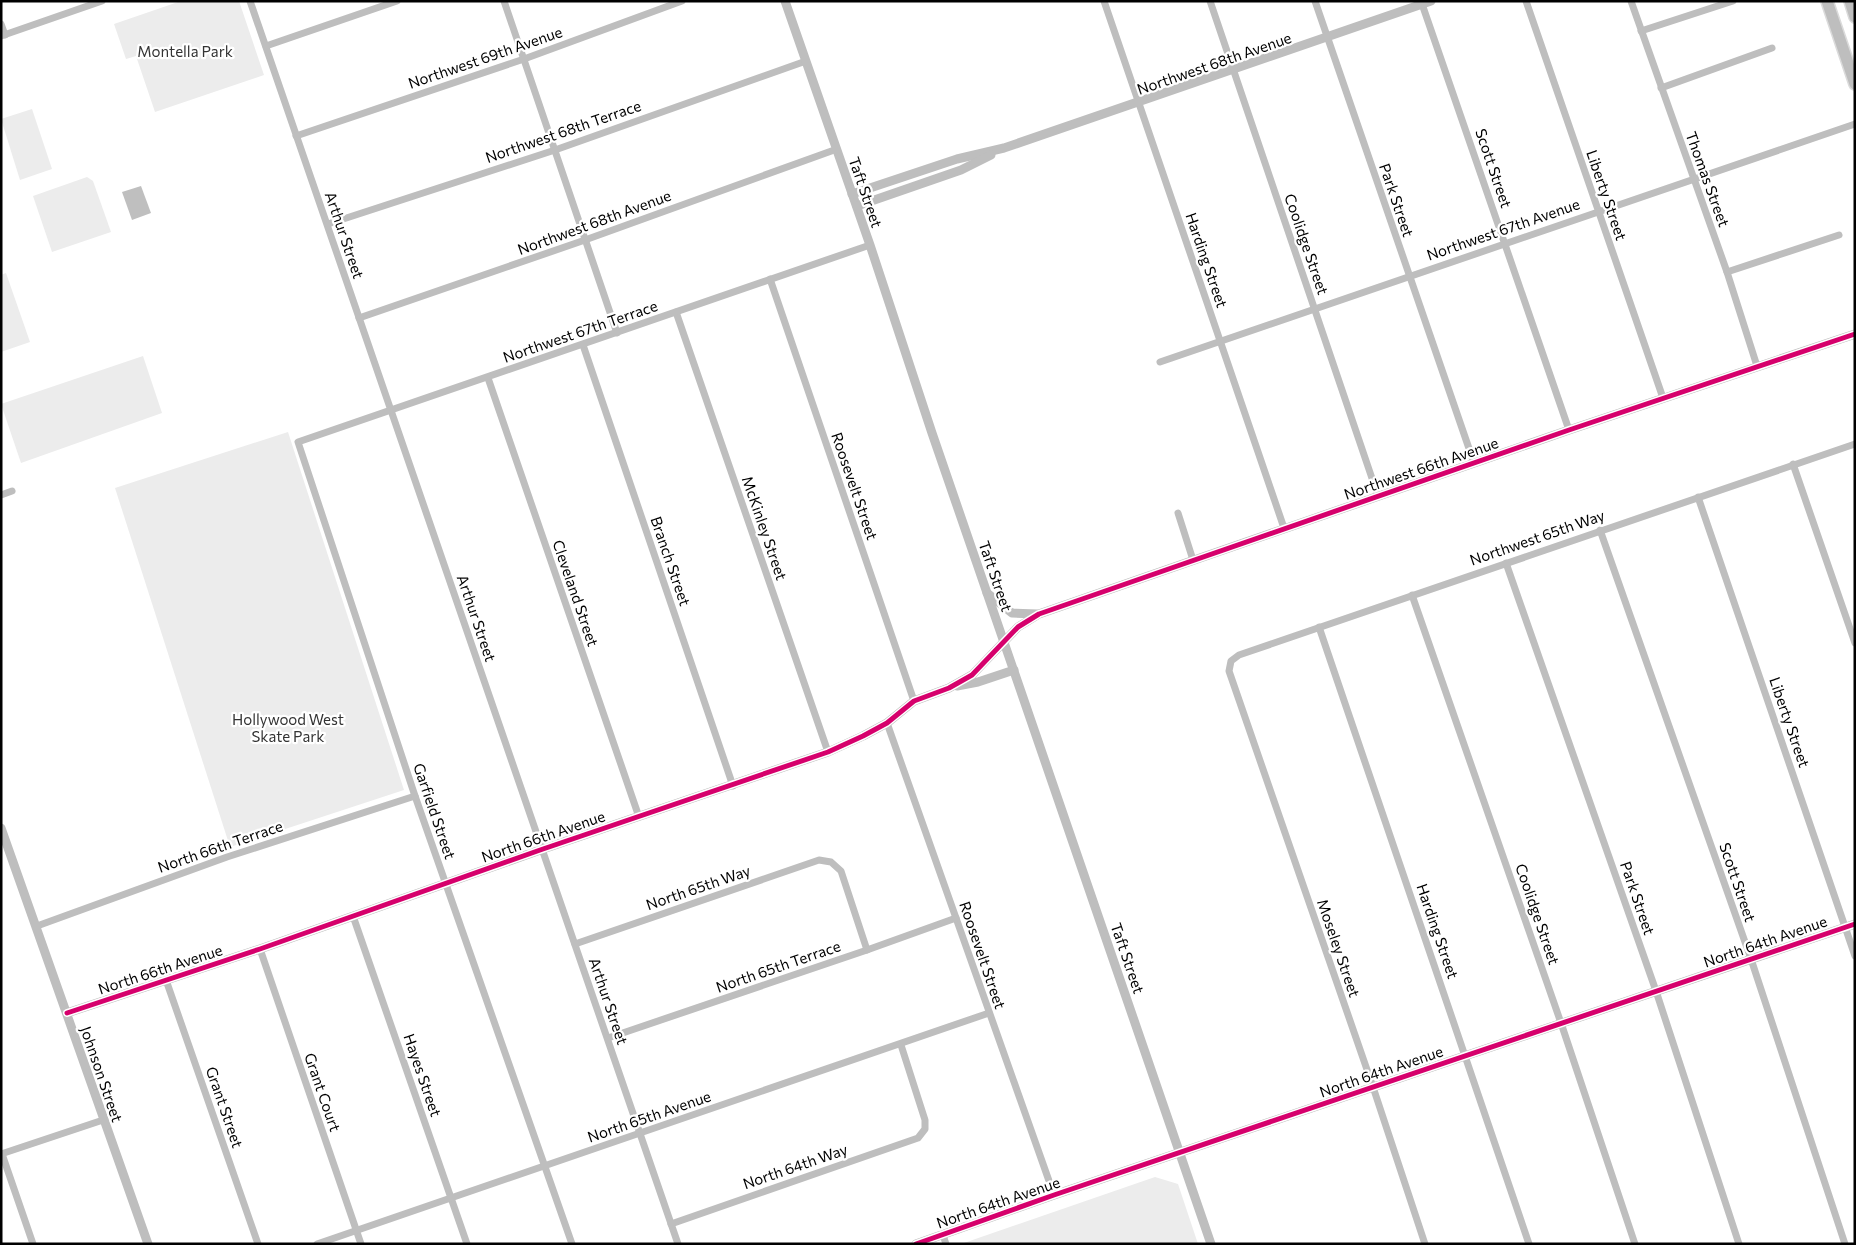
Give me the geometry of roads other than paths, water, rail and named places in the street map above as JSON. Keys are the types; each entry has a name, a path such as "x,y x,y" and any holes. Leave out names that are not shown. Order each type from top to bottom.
{"main road":[{"path":"1827,1 1855,84"},
{"path":"1850,1 1855,17"}],"street":[{"path":"1,24 3,36 102,1"},
{"name":"Arthur Street","path":"250,1 678,1244"},
{"path":"266,46 397,1"},
{"path":"504,1 617,333"},
{"name":"Northwest 69th Avenue","path":"296,136 524,59 682,1"},
{"name":"Taft Street","path":"785,1 857,206 932,433 1211,1244"},
{"name":"Harding Street","path":"1104,1 1284,528"},
{"name":"Coolidge Street","path":"1210,1 1378,496"},
{"name":"Park Street","path":"1315,1 1474,463"},
{"name":"Northwest 68th Avenue","path":"852,194 957,159 1004,148 1431,1"},
{"name":"Liberty Street","path":"1526,1 1663,398"},
{"name":"Thomas Street","path":"1631,1 1757,366"},
{"path":"1641,31 1733,1"},
{"name":"Scott Street","path":"1421,3 1569,430"},
{"path":"1661,88 1772,48"},
{"name":"Northwest 68th Terrace","path":"328,224 555,150 806,61"},
{"name":"Northwest 67th Avenue","path":"1160,362 1598,210 1855,124"},
{"name":"Northwest 68th Avenue","path":"857,206 961,170 1004,148"},
{"name":"Northwest 68th Avenue","path":"359,318 585,240 837,149"},
{"path":"1726,272 1839,235"},
{"name":"Northwest 67th Terrace","path":"298,442 870,245"},
{"name":"Roosevelt Street","path":"770,280 914,701"},
{"name":"McKinley Street","path":"676,312 828,752"},
{"name":"Northwest 66th Avenue","path":"1004,641 1018,627 1039,614 1569,430 1855,334"},
{"name":"Branch Street","path":"583,345 733,786"},
{"name":"Cleveland Street","path":"488,378 639,817"},
{"name":"Garfield Street","path":"298,442 415,796 572,1244"},
{"name":"Northwest 65th Way","path":"1231,661 1239,655 1319,627 1855,444"},
{"path":"1793,464 1855,643"},
{"path":"1,495 12,491"},
{"name":"Liberty Street","path":"1698,497 1855,956"},
{"path":"1178,513 1193,560"},
{"name":"Scott Street","path":"1600,530 1750,959 1845,1244"},
{"name":"Park Street","path":"1506,563 1656,991 1739,1244"},
{"path":"987,593 1012,613 1039,614"},
{"name":"Coolidge Street","path":"1412,595 1561,1023 1635,1244"},
{"name":"Harding Street","path":"1319,627 1529,1244"},
{"name":"North 66th Avenue","path":"67,1013 260,949 543,849 733,786 828,752 887,723 914,701 949,688 972,674 1004,641"},
{"name":"Moseley Street","path":"1231,661 1230,671 1425,1244"},
{"path":"949,688 978,682 1014,670"},
{"name":"Roosevelt Street","path":"887,723 1054,1196"},
{"name":"North 66th Terrace","path":"36,926 227,857 415,796"},
{"name":"Johnson Street","path":"1,828 5,852 36,926 148,1244"},
{"name":"North 65th Way","path":"575,944 819,860 831,862 841,871 867,950"},
{"name":"Hayes Street","path":"353,916 467,1244"},
{"name":"North 65th Terrace","path":"608,1038 956,918"},
{"name":"North 64th Avenue","path":"916,1244 944,1239 1054,1196 1855,924"},
{"name":"Grant Court","path":"260,949 361,1244"},
{"name":"Grant Street","path":"166,980 258,1244"},
{"name":"North 65th Avenue","path":"317,1244 901,1045 989,1013"},
{"name":"North 64th Way","path":"671,1224 918,1138 925,1129 925,1120 901,1045"},
{"path":"33,1244 2,1154 103,1120"}],"park label":[{"name":"Montella Park","path":"185,51"},
{"name":"Hollywood West Skate Park","path":"288,728"}]}
